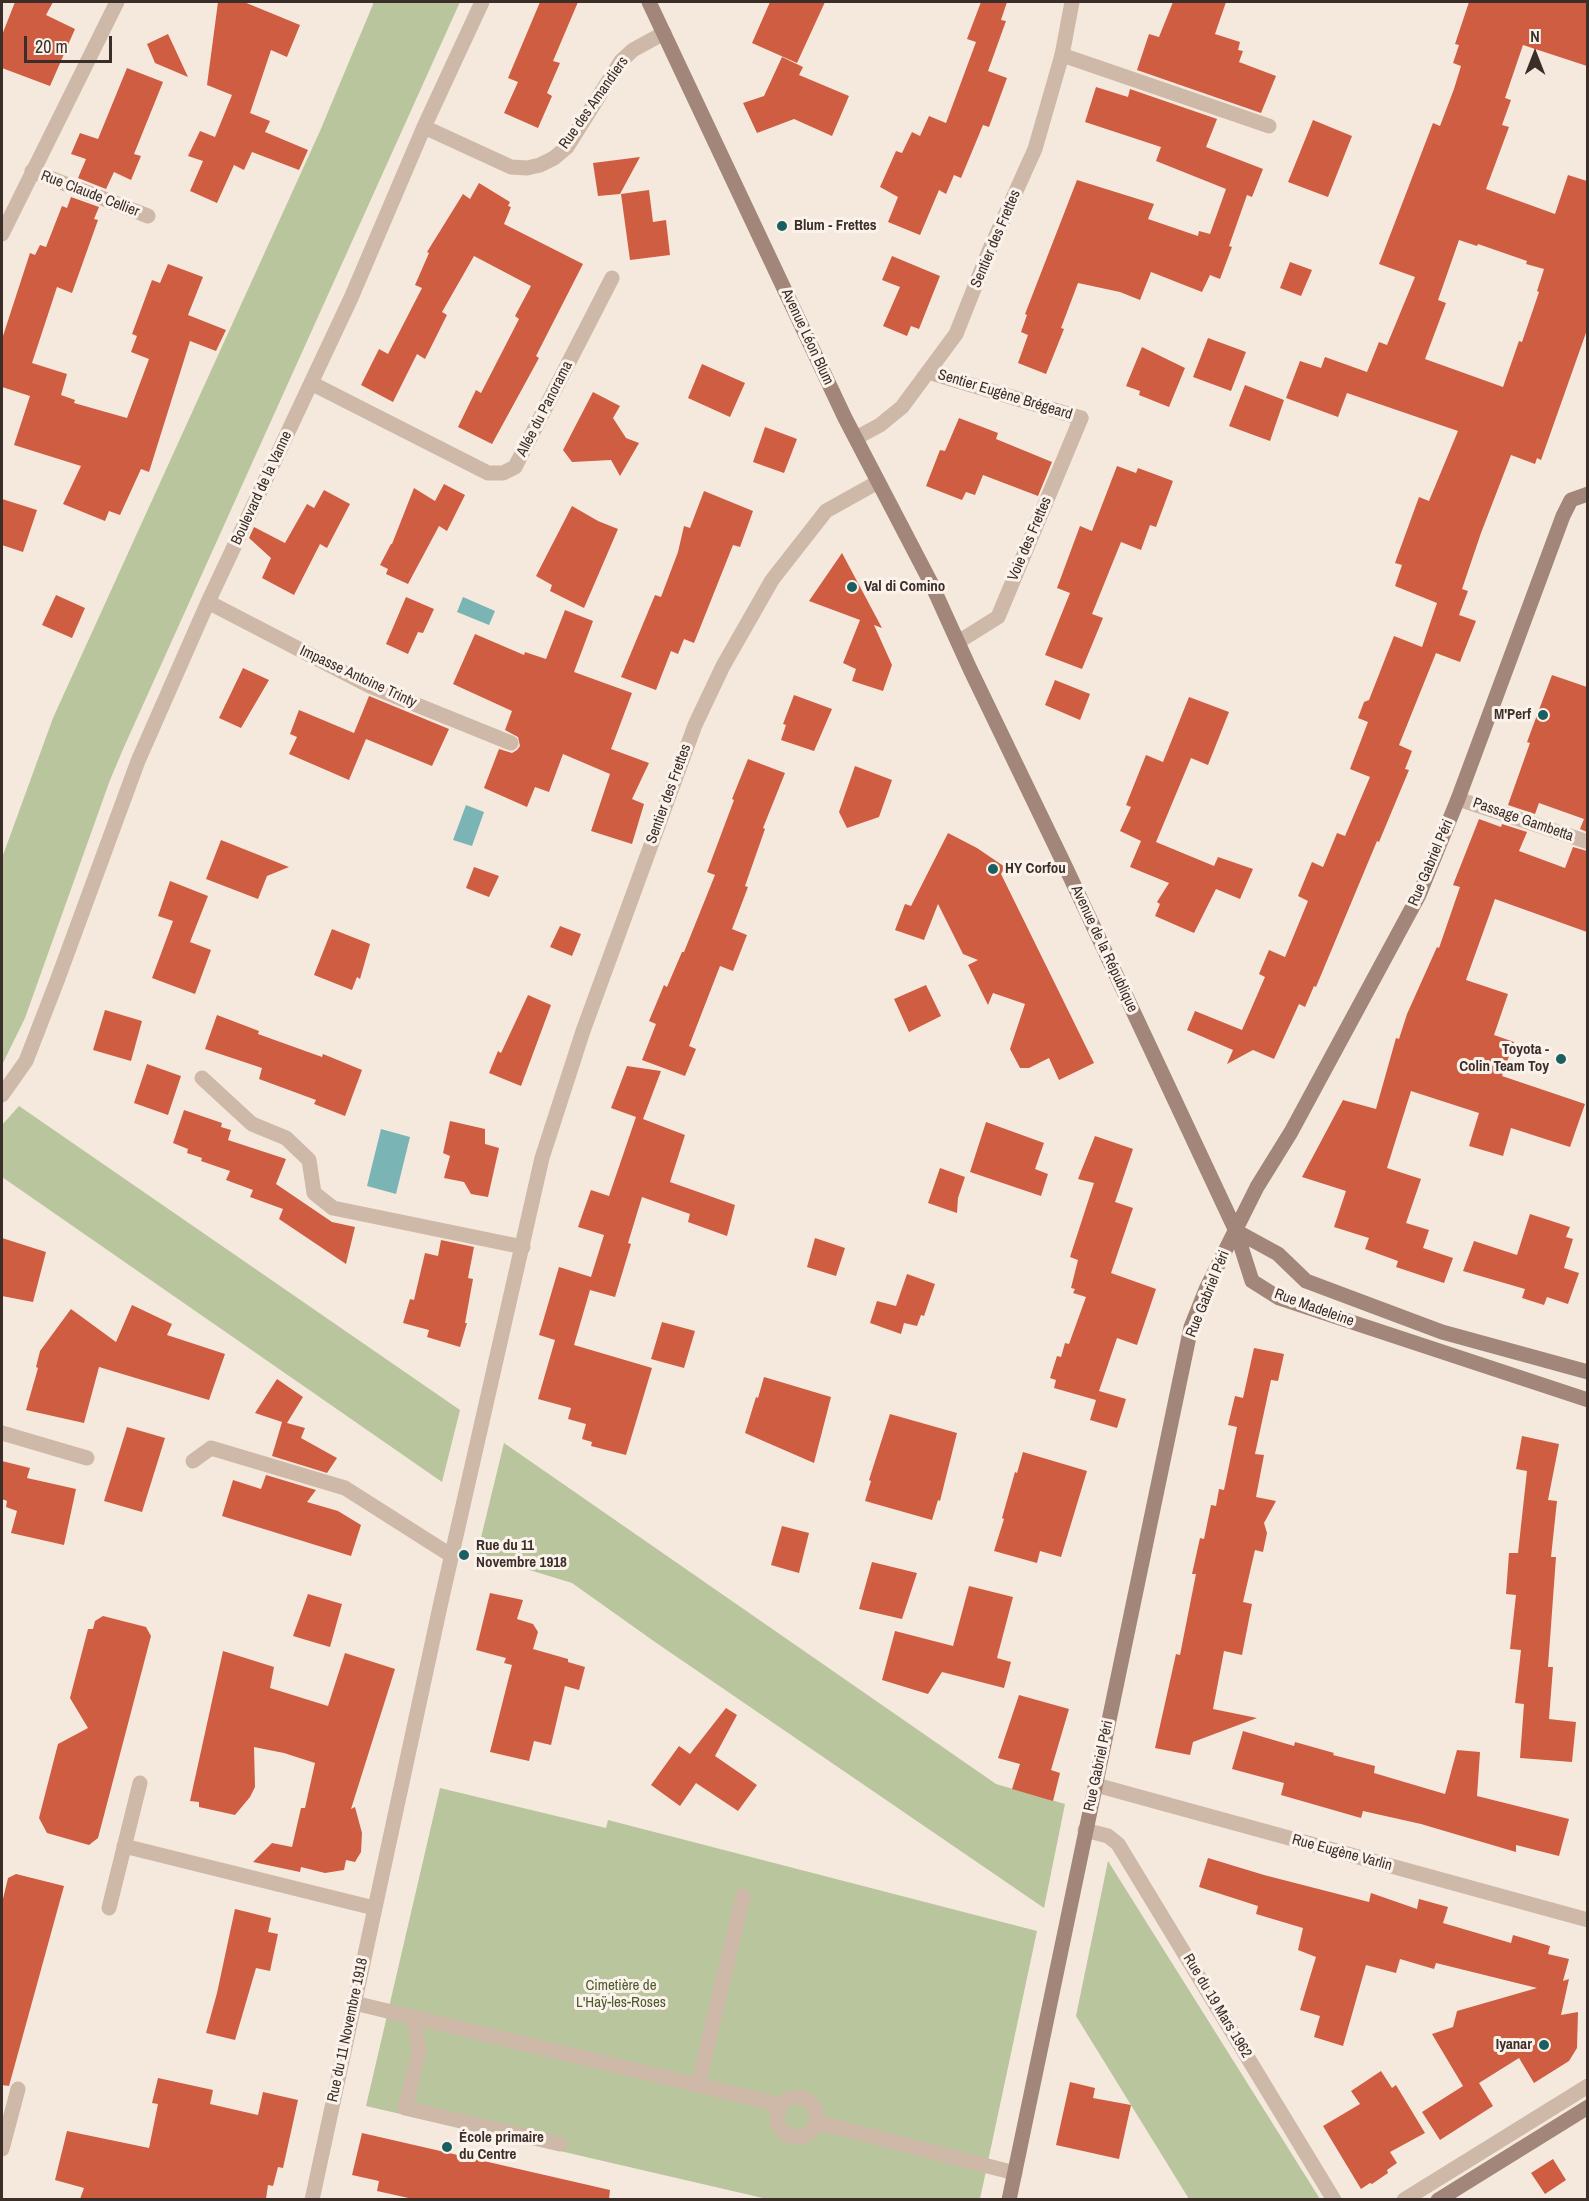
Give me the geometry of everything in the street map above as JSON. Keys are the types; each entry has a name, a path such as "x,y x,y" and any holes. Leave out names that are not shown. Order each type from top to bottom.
{"main road":[{"name":"Avenue Léon Blum","path":"649,2 856,438 931,583 970,669"},
{"name":"Rue Gabriel Péri","path":"1009,2199 1191,1328 1208,1287 1257,1187 1291,1132 1419,895 1458,799 1563,516 1571,500 1587,494"},
{"name":"Avenue de la République","path":"970,669 1236,1231"},
{"name":"Rue Madeleine","path":"1236,1231 1278,1254 1306,1281 1442,1332 1587,1372"},
{"name":"Rue Madeleine","path":"1236,1231 1252,1281 1279,1298 1587,1400"},
{"path":"1438,2199 1587,2107"}],"street":[{"name":"Rue Claude Cellier","path":"2,234 117,2"},
{"name":"Boulevard de la Vanne","path":"2,1095 26,1061 138,760 208,602 351,298 424,127 482,2"},
{"name":"Sentier des Frettes","path":"856,438 880,425 902,406 956,334 989,251 1035,149 1062,55 1072,2"},
{"name":"Rue des Amandiers","path":"424,127 511,167 527,168 540,165 554,158 567,147 621,61 633,50 664,33"},
{"path":"1062,55 1269,126"},
{"name":"Rue Claude Cellier","path":"32,171 148,216"},
{"name":"Allée du Panorama","path":"311,383 488,473 503,473 515,467 612,278"},
{"name":"Sentier Eugène Brégeard","path":"928,372 1081,418"},
{"name":"Voie des Frettes","path":"958,642 998,616 1081,418"},
{"name":"Sentier des Frettes","path":"542,1158 583,1031 691,736 723,666 772,580 826,511 878,482"},
{"name":"Impasse Antoine Trinty","path":"208,602 369,686 512,743"},
{"name":"Passage Gambetta","path":"1458,799 1587,842"},
{"path":"202,1078 252,1124 286,1138 309,1160 314,1193 333,1208 523,1247"},
{"name":"Rue du 11 Novembre 1918","path":"312,2199 374,1908 542,1158"},
{"path":"2,1433 87,1458"},
{"path":"193,1461 211,1448 345,1488 452,1556"},
{"path":"109,1908 140,1783"},
{"name":"Rue Eugène Varlin","path":"1096,1785 1587,1920"},
{"name":"Rue du 19 Mars 1962","path":"1085,1830 1108,1836 1118,1844 1334,2199"},
{"path":"124,1846 374,1908"},
{"path":"698,2085 743,1896"},
{"path":"354,2003 781,2105"},
{"path":"414,2017 418,2052 405,2108 560,2144"},
{"path":"1404,2199 1587,2086"},
{"path":"2,2149 18,2089"},
{"path":"794,2097 805,2099 813,2106 817,2116 811,2132 796,2138 786,2134 777,2122 781,2105 794,2097"},
{"path":"816,2122 1015,2173"}],"green space":[{"path":"374,2 460,2 124,747 110,780 25,1018 2,1065 2,858 53,718 320,131"},
{"path":"19,1106 460,1410 442,1482 2,1177 2,1125"},
{"path":"504,1443 996,1784 1065,1804 1044,1908 572,1583 477,1554"},
{"name":"Cimetière de L'Haÿ-les-Roses","path":"440,1788 606,1828 608,1820 1037,1931 980,2199 767,2199 366,2106"},
{"path":"1108,1861 1320,2199 1189,2199 1076,2016"}],"water":[{"path":"463,597 495,611 489,625 457,612"},
{"path":"466,805 484,812 472,846 453,840"},
{"path":"381,1129 410,1137 396,1194 367,1186"}],"building":[{"path":"15,2 53,2 46,15 75,29 50,86 2,68 2,35"},
{"path":"218,2 244,2 300,25 287,57 271,50 250,113 270,121 265,132 308,150 299,170 252,152 244,170 234,165 217,203 190,191 203,161 188,156 200,131 215,137 232,95 207,85"},
{"path":"540,2 578,2 553,61 560,63 547,93 552,96 538,128 504,113 518,82 508,78"},
{"path":"770,2 825,2 797,63 752,43"},
{"path":"981,2 1007,2 1001,20 1006,21 988,71 1007,78 989,127 983,125 961,178 954,175 946,194 939,190 920,235 888,222 898,197 880,187 896,151 902,153 912,132 920,136 929,116 946,123 976,42 967,39"},
{"path":"1173,2 1226,2 1215,34 1240,42 1238,50 1243,51 1239,62 1276,76 1261,113 1137,70 1149,34 1159,37"},
{"path":"1469,2 1587,2 1587,66 1523,45 1505,98 1511,100 1502,125 1509,127 1486,189 1555,214 1568,175 1587,181 1587,330 1541,460 1537,458 1535,464 1511,455 1462,589 1468,591 1459,615 1476,621 1460,662 1436,653 1399,745 1412,751 1405,769 1409,770 1316,987 1314,986 1305,1007 1299,1004 1274,1059 1253,1050 1227,1064 1233,1050 1187,1030 1195,1011 1242,1030 1265,977 1259,974 1269,950 1285,957 1308,901 1298,896 1312,862 1323,867 1337,833 1345,836 1370,777 1350,769 1368,722 1358,718 1364,702 1369,700 1394,636 1422,647 1437,603 1395,586 1402,565 1395,563 1419,497 1429,501 1458,431 1347,393 1338,417 1286,398 1300,361 1321,368 1325,357 1367,372 1379,342 1387,345 1415,277 1379,264 1433,123 1440,126 1454,89 1461,66 1453,63 1459,45 1455,44","holes":["1459,240 1477,246 1478,244 1544,269 1537,291 1539,292 1522,342 1519,341 1503,387 1425,359 1446,303 1438,300"]},
{"path":"168,34 188,77 155,63 147,44"},
{"path":"782,57 803,67 799,75 849,96 832,136 794,119 757,133 743,103 764,96"},
{"path":"127,68 163,82 134,154 141,156 131,180 114,172 106,189 78,178 86,159 71,154 80,133 98,139"},
{"path":"1096,87 1128,97 1130,89 1217,119 1206,147 1263,169 1252,197 1247,195 1220,279 1210,275 1202,292 1151,272 1140,300 1120,292 1078,283 1061,328 1064,329 1046,374 1018,363 1028,335 1021,332 1027,315 1025,314 1077,180 1154,204 1148,219 1198,236 1199,231 1210,234 1226,189 1156,161 1161,147 1085,122"},
{"path":"1313,120 1352,136 1328,197 1288,182"},
{"path":"640,157 620,194 598,196 593,163"},
{"path":"479,183 510,202 508,206 511,207 504,224 583,264 536,356 539,358 492,444 458,427 476,390 481,393 519,319 515,316 531,286 474,256 442,312 447,315 425,359 417,354 393,402 361,385 379,349 388,354 422,288 415,285 429,253 427,252 463,194 470,199"},
{"path":"649,190 653,222 666,220 670,255 630,260 621,194"},
{"path":"71,197 99,207 94,219 98,220 72,293 57,287 32,363 67,374 61,395 75,400 74,403 127,418 149,359 131,352 137,336 132,334 152,280 160,283 168,264 203,277 188,315 226,330 216,351 190,341 149,472 141,469 120,515 109,511 105,521 63,504 81,466 14,445 30,396 2,387 2,339 30,253 35,255 40,245 46,247 62,206 67,208"},
{"path":"892,256 940,276 919,329 911,326 907,336 883,326 900,287 882,280"},
{"path":"1290,262 1312,270 1301,296 1280,288"},
{"path":"1208,338 1246,352 1231,391 1193,377"},
{"path":"1142,347 1185,368 1169,407 1139,395 1140,391 1126,386"},
{"path":"702,364 745,383 730,417 688,398"},
{"path":"1245,385 1284,400 1270,441 1229,426"},
{"path":"593,392 620,406 613,418 626,438 639,443 620,476 611,460 572,462 563,450"},
{"path":"959,418 998,433 996,439 1052,462 1038,496 983,475 975,495 966,492 962,500 926,486 940,450 945,451"},
{"path":"765,427 797,439 784,473 753,462"},
{"path":"1117,466 1136,473 1138,468 1173,481 1156,527 1150,525 1141,550 1121,542 1092,614 1103,618 1082,669 1045,655 1070,593 1057,588 1080,526 1092,531"},
{"path":"444,484 465,495 447,531 439,526 408,584 386,574 388,569 380,565 392,544 414,488 435,501"},
{"path":"324,490 350,504 327,548 320,544 294,595 262,578 271,558 249,538 254,527 285,543 307,504 314,508"},
{"path":"704,491 753,511 740,547 733,545 694,643 684,639 678,654 671,651 656,690 621,677 655,595 661,597 678,552 684,526 690,528"},
{"path":"2,499 37,510 23,552 2,545"},
{"path":"572,506 618,529 584,608 550,591 552,585 536,576"},
{"path":"842,553 882,628 874,625 892,665 883,691 852,681 856,669 843,663 860,620 809,601"},
{"path":"56,595 85,608 72,638 42,625"},
{"path":"406,597 434,609 423,633 418,632 408,654 386,644"},
{"path":"565,610 593,621 574,672 632,693 611,749 649,763 632,799 644,804 632,844 591,831 610,774 563,754 549,792 535,787 527,807 484,788 499,749 512,753 520,746 518,737 505,730 512,711 453,684 475,634 524,655 525,652 546,659"},
{"path":"243,668 269,680 241,728 219,718"},
{"path":"1552,675 1587,687 1587,832 1580,829 1584,819 1539,803 1535,814 1508,805 1530,743 1527,742"},
{"path":"1055,680 1090,694 1080,720 1045,705"},
{"path":"794,695 832,709 814,751 781,740 786,725 783,724"},
{"path":"369,696 449,729 432,766 366,739 349,780 289,754 297,737 290,734 299,710 354,733"},
{"path":"1189,697 1229,712 1208,765 1191,758 1156,842 1214,866 1218,857 1253,869 1240,899 1216,889 1194,933 1155,916 1160,904 1157,902 1169,883 1130,867 1141,841 1120,831 1131,807 1126,805 1146,755 1163,762"},
{"path":"748,759 785,773 763,828 765,829 745,886 748,887 732,929 747,935 733,971 720,966 689,1046 696,1049 685,1076 642,1060 656,1024 649,1021 664,985 667,987 684,952 715,875 707,872"},
{"path":"855,766 892,780 879,817 847,828 839,812"},
{"path":"1479,819 1501,827 1502,824 1527,832 1519,851 1565,868 1573,847 1587,851 1587,932 1495,899 1466,980 1508,994 1494,1035 1514,1042 1502,1076 1585,1104 1570,1147 1511,1128 1503,1156 1469,1146 1479,1113 1411,1091 1387,1168 1421,1179 1406,1223 1429,1230 1423,1248 1453,1258 1444,1283 1396,1267 1398,1261 1365,1249 1369,1238 1334,1227 1346,1191 1302,1177 1343,1100 1376,1109 1396,1038 1399,1039 1407,1014 1437,947 1439,948 1460,887 1453,885"},
{"path":"948,833 977,848 1005,867 1001,874 1094,1063 1059,1080 1049,1058 1029,1068 1020,1068 1010,1049 1025,1004 993,993 988,1005 968,965 978,960 963,954 938,904 924,940 895,930 905,904 911,906"},
{"path":"221,840 289,867 267,876 258,899 206,879"},
{"path":"474,867 499,876 489,897 466,888"},
{"path":"170,881 208,896 190,942 211,950 195,994 152,978 173,921 158,916"},
{"path":"560,926 581,934 572,956 550,947"},
{"path":"332,929 370,944 360,979 357,977 352,990 314,975"},
{"path":"926,985 941,1016 909,1032 894,999"},
{"path":"528,995 551,1005 521,1086 489,1073"},
{"path":"105,1010 142,1021 131,1061 93,1050"},
{"path":"217,1015 259,1031 258,1034 322,1057 323,1054 362,1070 345,1116 314,1104 316,1100 259,1079 262,1068 205,1049"},
{"path":"147,1064 181,1076 168,1115 134,1103"},
{"path":"627,1066 661,1071 643,1119 685,1135 670,1182 735,1205 727,1236 688,1222 690,1214 642,1197 615,1297 590,1290 574,1345 652,1368 626,1455 591,1446 592,1442 582,1439 586,1424 568,1419 571,1408 538,1399 555,1340 539,1335 559,1267 591,1277 604,1235 578,1227 591,1190 609,1196 636,1117 611,1108"},
{"path":"184,1110 222,1123 221,1127 231,1130 228,1140 286,1159 276,1184 332,1222 355,1227 346,1264 279,1219 283,1209 250,1197 253,1190 226,1180 230,1171 201,1161 202,1158 187,1153 188,1149 173,1143"},
{"path":"450,1121 485,1129 485,1144 499,1148 488,1197 471,1194 464,1182 444,1178 450,1156 443,1153"},
{"path":"986,1122 1044,1143 1035,1169 1048,1174 1041,1196 970,1172"},
{"path":"1095,1136 1133,1149 1115,1202 1133,1208 1111,1273 1156,1289 1137,1345 1117,1338 1099,1391 1126,1399 1117,1428 1090,1420 1096,1400 1054,1388 1056,1380 1050,1378 1057,1356 1061,1357 1065,1343 1069,1344 1086,1297 1073,1293 1075,1289 1071,1288 1078,1260 1070,1257 1094,1183 1078,1179"},
{"path":"940,1168 965,1177 958,1198 957,1213 928,1203"},
{"path":"1530,1214 1570,1227 1566,1237 1573,1239 1564,1268 1579,1273 1568,1304 1547,1297 1544,1305 1522,1298 1525,1289 1463,1271 1474,1241 1517,1255"},
{"path":"2,1238 46,1252 33,1302 2,1296"},
{"path":"815,1238 845,1248 836,1276 807,1267"},
{"path":"441,1240 474,1247 468,1278 473,1279 465,1323 467,1323 460,1347 427,1337 429,1330 403,1323 410,1299 414,1300 425,1253 438,1256"},
{"path":"907,1274 935,1284 924,1316 921,1315 917,1326 904,1323 901,1334 870,1323 877,1301 896,1306"},
{"path":"132,1305 172,1324 167,1335 225,1354 209,1400 99,1367 84,1423 26,1410 38,1368 36,1367 40,1351 71,1309 116,1342"},
{"path":"662,1322 695,1331 684,1368 651,1359"},
{"path":"1254,1348 1284,1354 1278,1381 1271,1380 1255,1454 1264,1455 1256,1497 1276,1501 1264,1523 1267,1533 1263,1552 1255,1550 1243,1602 1252,1604 1242,1655 1224,1651 1213,1709 1257,1718 1193,1742 1190,1755 1155,1748 1176,1654 1180,1655 1196,1574 1192,1574 1200,1538 1204,1539 1211,1505 1216,1506 1219,1489 1224,1490 1237,1427 1228,1425 1235,1396 1243,1398"},
{"path":"764,1377 831,1397 814,1463 745,1433"},
{"path":"277,1379 303,1397 287,1423 305,1428 301,1438 337,1458 327,1473 272,1456 282,1422 255,1413"},
{"path":"890,1414 957,1433 940,1501 938,1500 932,1520 865,1501 871,1481 869,1480"},
{"path":"127,1427 165,1438 142,1512 104,1501"},
{"path":"1522,1436 1559,1444 1548,1500 1557,1501 1551,1557 1556,1557 1548,1667 1553,1667 1549,1719 1576,1722 1572,1762 1520,1758 1524,1704 1515,1703 1521,1650 1510,1649 1516,1595 1506,1594 1509,1553 1518,1553 1527,1471 1516,1469"},
{"path":"1023,1452 1087,1471 1061,1557 1040,1551 1037,1563 994,1551 1015,1472 1017,1473"},
{"path":"2,1461 30,1468 27,1478 76,1489 64,1545 11,1533 17,1511 6,1507 7,1501 2,1499"},
{"path":"266,1475 316,1490 307,1502 338,1511 361,1525 351,1556 222,1516 233,1480 261,1489"},
{"path":"782,1526 809,1533 799,1573 771,1565"},
{"path":"872,1562 917,1573 902,1619 859,1609"},
{"path":"969,1586 1013,1597 997,1658 1011,1662 1004,1688 942,1672 928,1694 882,1680 895,1631 953,1646"},
{"path":"490,1593 523,1600 517,1619 533,1624 538,1632 533,1649 568,1659 568,1662 585,1667 579,1690 565,1686 551,1745 534,1741 529,1761 490,1752 512,1665 504,1663 506,1658 476,1650"},
{"path":"308,1594 342,1604 330,1647 293,1636"},
{"path":"103,1616 146,1627 151,1636 98,1838 89,1845 47,1833 39,1818 58,1744 88,1728 70,1698 88,1629 93,1629 95,1621"},
{"path":"223,1651 274,1667 270,1688 328,1706 345,1653 395,1669 351,1809 355,1807 362,1833 361,1852 355,1862 346,1860 344,1870 325,1873 301,1867 300,1872 253,1862 272,1843 292,1847 301,1808 305,1808 315,1763 284,1753 254,1747 255,1787 235,1815 199,1807 199,1802 190,1801"},
{"path":"1019,1695 1069,1709 1051,1770 1060,1773 1053,1801 1012,1789 1020,1764 998,1758"},
{"path":"726,1708 737,1715 715,1756 757,1785 738,1811 696,1783 680,1806 651,1785 679,1746 690,1754"},
{"path":"1243,1731 1294,1746 1295,1742 1334,1753 1333,1755 1375,1766 1374,1773 1445,1794 1457,1750 1480,1752 1477,1796 1569,1819 1559,1856 1516,1845 1516,1852 1421,1824 1363,1811 1361,1818 1281,1795 1284,1783 1232,1769"},
{"path":"1208,1858 1369,1902 1371,1893 1417,1909 1419,1899 1448,1907 1443,1923 1511,1943 1513,1935 1550,1946 1548,1954 1569,1959 1563,1981 1569,1979 1561,2015 1578,2012 1577,2048 1569,2061 1534,2083 1519,2058 1479,2083 1493,2106 1440,2140 1422,2112 1463,2086 1432,2034 1453,2027 1457,2011 1537,1988 1436,1963 1434,1969 1400,1959 1396,1973 1366,1965 1343,2046 1314,2037 1320,2016 1300,2010 1316,1957 1298,1950 1303,1928 1256,1914 1258,1906 1199,1887"},
{"path":"16,1874 64,1886 9,2086 2,2085 2,1903 8,1878"},
{"path":"235,1909 271,1918 268,1932 278,1934 270,1971 256,1968 235,2040 206,2033"},
{"path":"1381,2071 1392,2088 1396,2085 1425,2133 1390,2152 1397,2163 1387,2170 1388,2173 1361,2189 1323,2126 1360,2104 1351,2091"},
{"path":"158,2078 213,2090 210,2104 258,2115 263,2092 298,2100 283,2168 278,2167 273,2186 268,2185 266,2199 80,2199 84,2188 55,2180 67,2131 149,2148 158,2104 152,2103"},
{"path":"1070,2082 1095,2088 1093,2098 1131,2105 1119,2159 1056,2145"},
{"path":"362,2133 610,2190 609,2199 413,2199 377,2191 379,2181 352,2175"},
{"path":"1553,2159 1566,2180 1545,2194 1531,2173"}],"place":[{"name":"Blum - Frettes","path":"782,226"},
{"name":"Val di Comino","path":"852,587"},
{"name":"M'Perf","path":"1543,715"},
{"name":"HY Corfou","path":"993,869"},
{"name":"Toyota - Colin Team Toy","path":"1561,1059"},
{"name":"Rue du 11 Novembre 1918","path":"464,1555"},
{"name":"Iyanar","path":"1544,2045"},
{"name":"École primaire du Centre","path":"447,2147"}]}
